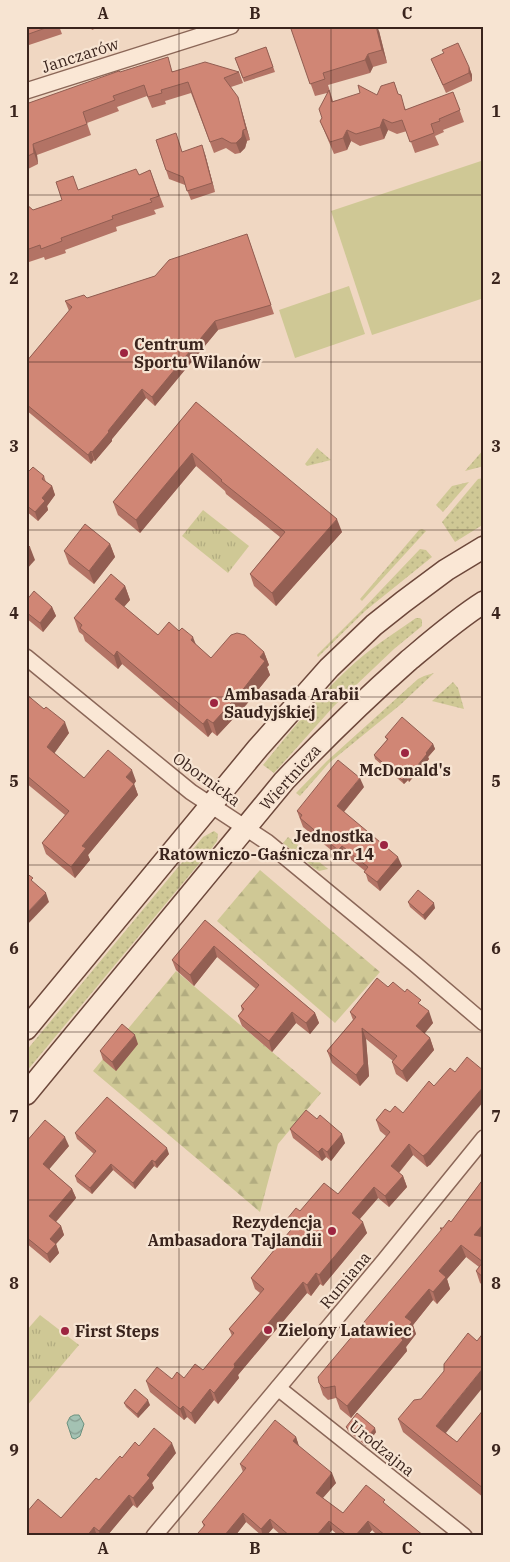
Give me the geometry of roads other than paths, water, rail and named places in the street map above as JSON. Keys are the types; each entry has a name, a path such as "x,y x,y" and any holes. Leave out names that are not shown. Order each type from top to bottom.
{"main road":[{"path":"26,1028 258,748 329,668 374,625 403,602 446,570 484,547"},
{"name":"Wiertnicza","path":"26,1094 290,774 367,697 452,624 484,602"}],"street":[{"name":"Janczarów","path":"26,91 230,26"},
{"name":"Obornicka","path":"26,657 184,786 277,851 484,1023"},
{"name":"Rumiana","path":"154,1536 484,1138"},
{"name":"Urodzajna","path":"278,1388 464,1536"}],"water":[{"path":"79,1415 84,1424 80,1436 75,1439 72,1438 67,1423 70,1417"}],"place":[{"name":"Centrum Sportu Wilanów","path":"124,353"},
{"name":"Ambasada Arabii Saudyjskiej","path":"214,703"},
{"name":"McDonald's","path":"405,753"},
{"name":"Jednostka Ratowniczo-Gaśnicza nr 14","path":"384,845"},
{"name":"Rezydencja Ambasadora Tajlandii","path":"332,1231"},
{"name":"Zielony Latawiec","path":"268,1330"},
{"name":"First Steps","path":"65,1331"}]}
